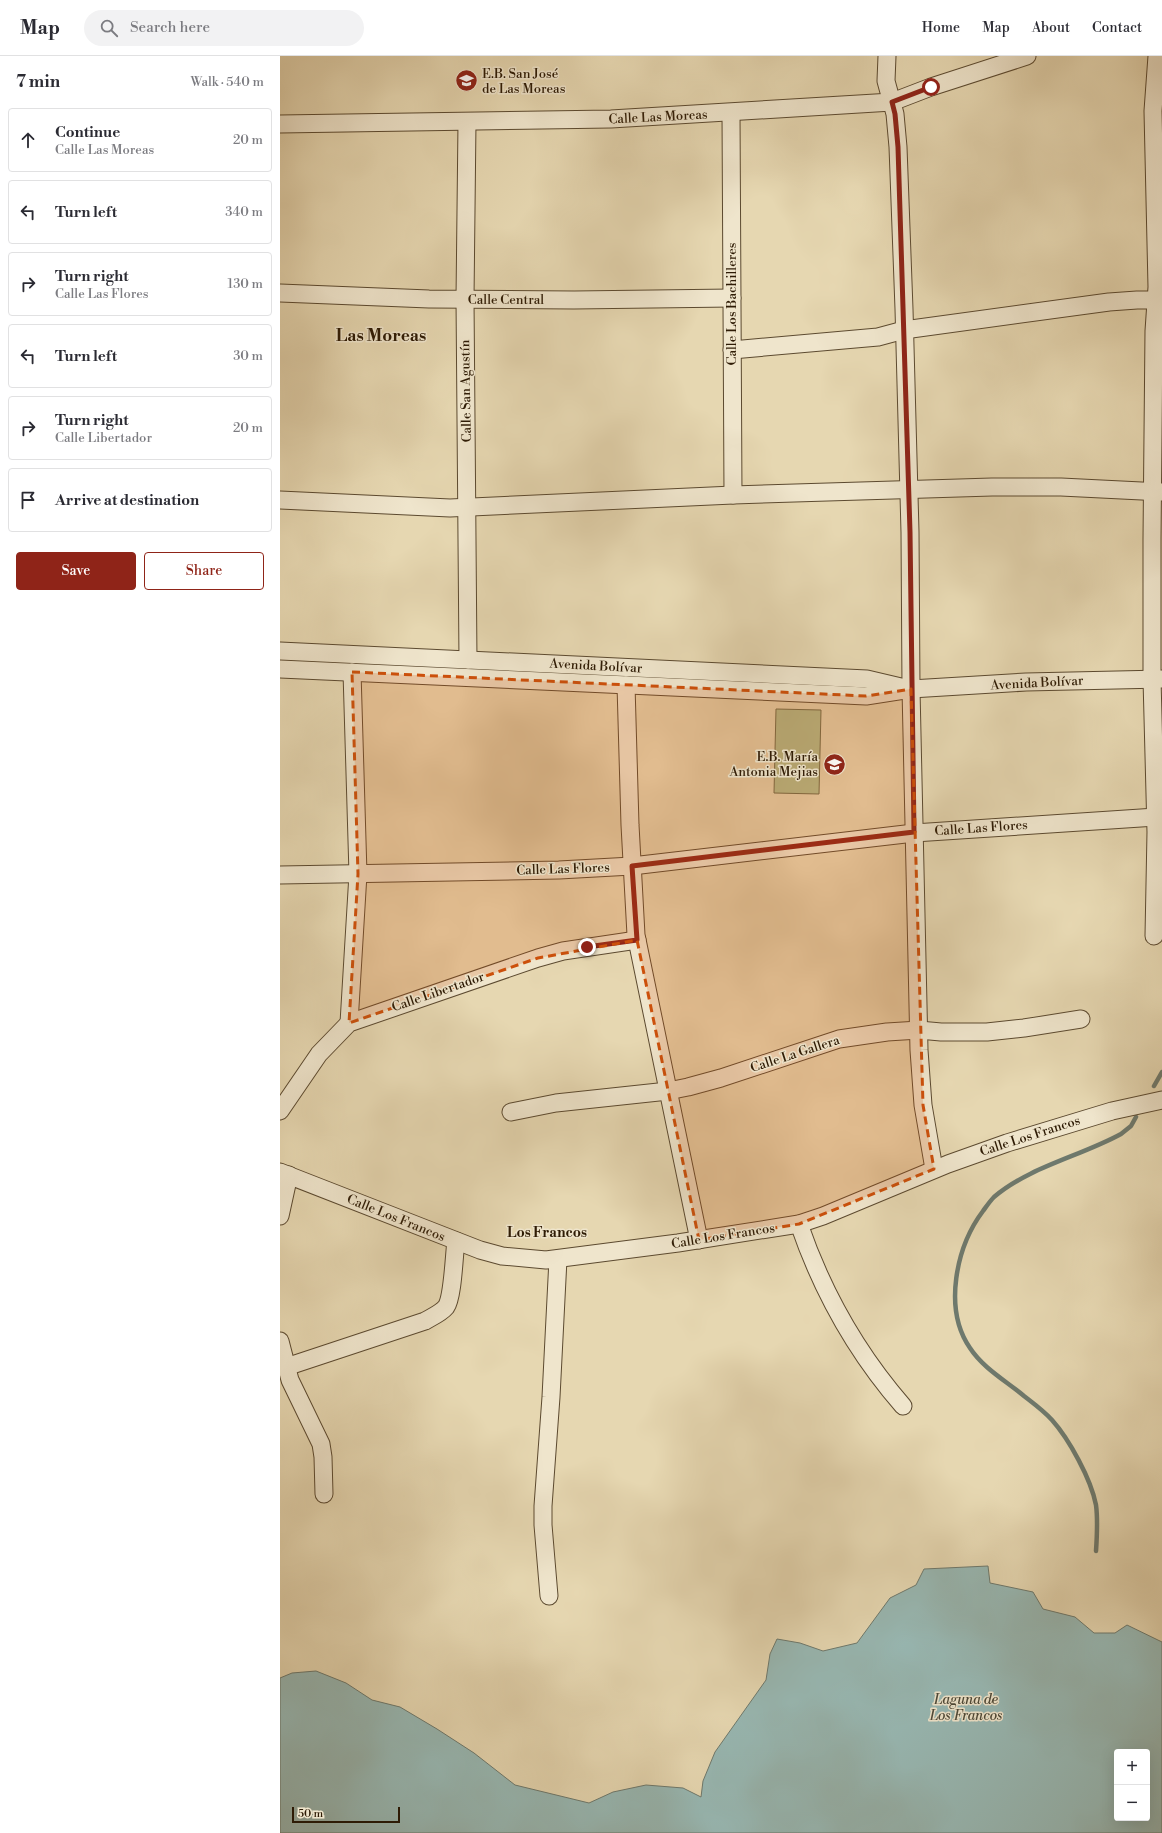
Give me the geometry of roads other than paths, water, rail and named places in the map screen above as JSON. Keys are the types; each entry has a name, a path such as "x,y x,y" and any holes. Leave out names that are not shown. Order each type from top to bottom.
{"street":[{"path":"887,56 886,77 895,114 898,147 909,489 911,689 919,1030 923,1105 934,1169"},
{"name":"Calle Las Moreas","path":"280,124 610,119 731,113 892,102 931,87 1027,56"},
{"path":"1154,936 1157,680 1157,492 1154,331 1159,300 1153,118 1157,56"},
{"name":"Calle Los Bachilleres","path":"731,113 733,495"},
{"name":"Calle San Agustín","path":"467,122 465,299 468,507 468,660"},
{"name":"Calle Central","path":"280,294 465,299 574,300 732,298"},
{"path":"732,350 878,338 904,330 1109,302 1159,300"},
{"path":"280,500 468,507 909,489 1054,487 1157,492"},
{"name":"Avenida Bolívar","path":"280,651 867,679 911,689"},
{"name":"Avenida Bolívar","path":"280,669 866,696 911,689 1026,682 1157,680"},
{"path":"349,1023 358,874 352,672"},
{"path":"626,685 632,866 637,940 698,1240"},
{"name":"Calle Las Flores","path":"280,875 559,870 632,866 914,832 1156,816"},
{"name":"Calle Libertador","path":"280,1111 319,1054 349,1023 538,958 563,951 637,940"},
{"name":"Calle La Gallera","path":"511,1112 556,1103 668,1091 721,1078 839,1039 887,1032 919,1030 941,1032 986,1032 1081,1019"},
{"name":"Calle Los Francos","path":"285,1173 480,1250 502,1256 527,1259 558,1259 698,1240 799,1224 823,1216 934,1169 1007,1143 1086,1118 1162,1100"},
{"path":"280,1216 285,1173"},
{"path":"799,1224 810,1258 830,1300 865,1359 903,1406"},
{"path":"286,1367 425,1321 441,1311 446,1307 449,1297 456,1241"},
{"path":"549,1596 543,1525 543,1506 551,1397 558,1259"},
{"path":"280,1341 290,1380 320,1444 323,1457 324,1494"}],"water":[{"name":"Laguna de Los Francos","path":"988,1566 990,1583 1033,1592 1043,1609 1075,1617 1094,1633 1115,1633 1127,1625 1162,1642 1162,1833 280,1833 280,1678 292,1673 316,1671 346,1683 372,1700 400,1707 474,1753 515,1785 589,1803 613,1792 646,1785 683,1788 701,1797 703,1781 715,1752 766,1680 770,1654 777,1639 800,1643 823,1651 857,1643 890,1598 916,1585 924,1569"}],"waterway":[{"path":"1154,1086 1162,1072"},
{"path":"1096,1551 1096,1505 1089,1483 1072,1448 1059,1428 1049,1417 1035,1404 981,1362 970,1348 962,1332 957,1315 955,1297 956,1278 966,1242 983,1211 994,1197 1008,1187 1039,1170 1121,1134 1131,1126 1136,1117"}],"place":[{"name":"E.B. San José de Las Moreas","path":"467,81"},
{"name":"E.B. María Antonia Mejias","path":"834,764"}],"district":[{"name":"Las Moreas","path":"381,336"},
{"name":"Los Francos","path":"547,1233"}]}
